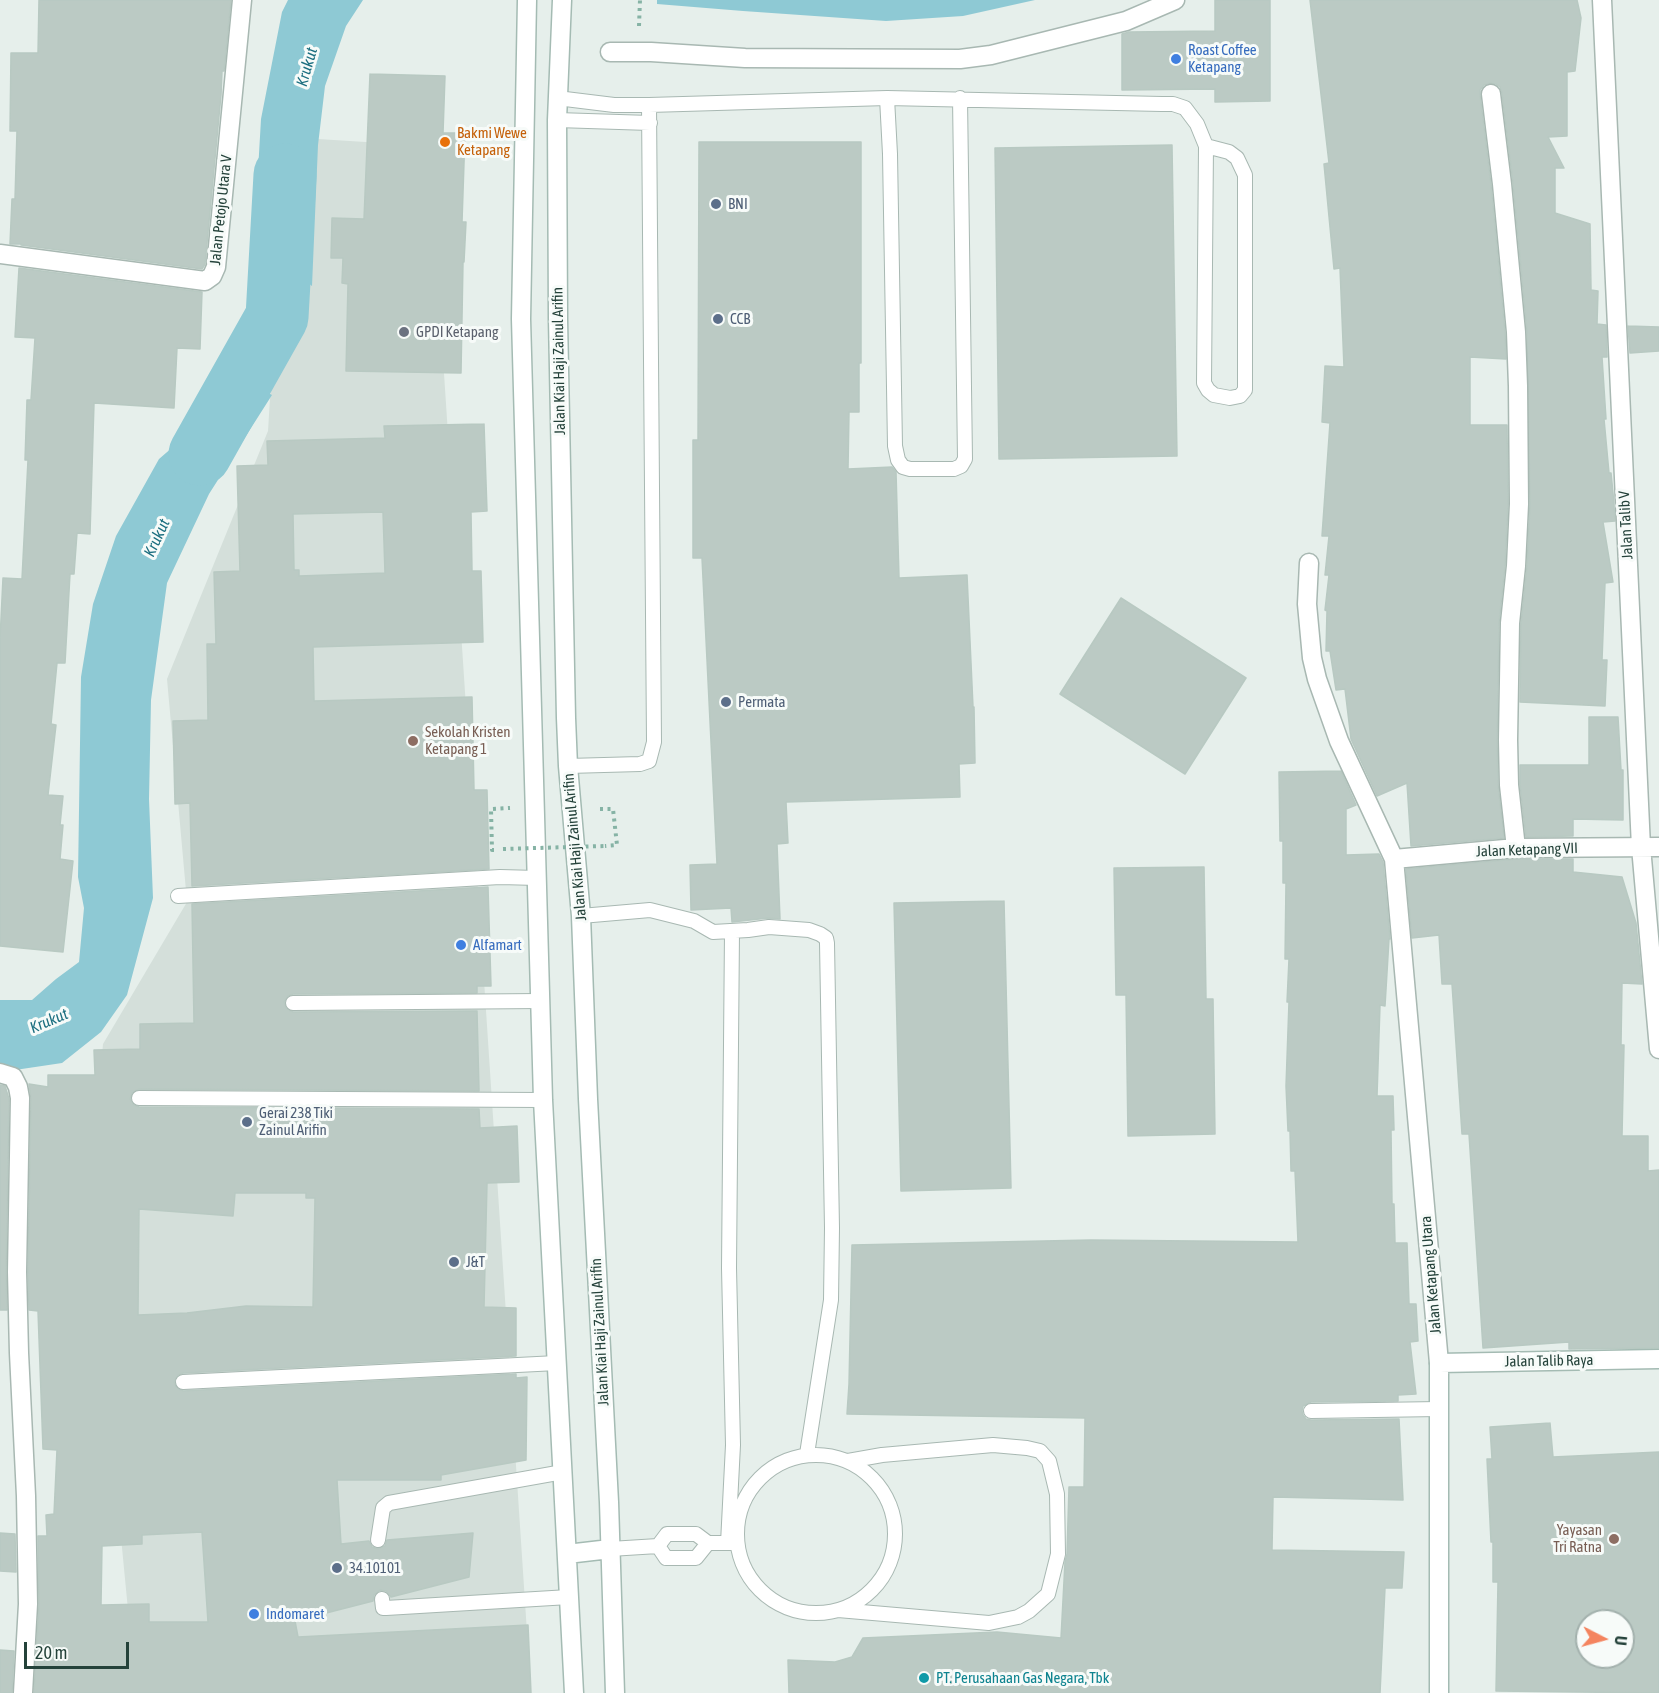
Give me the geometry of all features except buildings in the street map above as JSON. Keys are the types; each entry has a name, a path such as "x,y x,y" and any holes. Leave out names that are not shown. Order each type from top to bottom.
{"street":[{"name":"Jalan Petojo Utara V","path":"0,254 205,281 212,276 216,267 242,0"},
{"path":"527,0 521,319 543,1100 574,1693"},
{"name":"Jalan Kiai Haji Zainul Arifin","path":"562,0 557,98 558,319 568,766 580,916 609,1502 615,1693"},
{"path":"610,52 651,52 745,58 960,59 991,55 1126,21 1175,0"},
{"name":"Jalan Talib V","path":"1602,0 1650,847 1659,1049"},
{"path":"1491,94 1502,184 1518,375 1519,504 1510,623 1508,740 1509,785 1516,848"},
{"name":"Jalan Ketapang Utara","path":"1309,563 1307,604 1312,658 1317,679 1339,741 1394,859 1439,1363 1439,1693"},
{"name":"Jalan Ketapang VII","path":"1394,859 1516,848 1650,847"},
{"path":"0,1073 13,1077 20,1098 17,1272 28,1604 23,1693"},
{"name":"Jalan Talib Raya","path":"1439,1363 1659,1359"},
{"path":"567,1554 610,1549"}],"lane":[{"path":"557,98 614,105 960,98 1173,104 1185,108 1197,124 1206,146 1204,383 1214,395 1230,398 1240,396 1245,390 1245,175 1237,158 1229,152 1206,146"},
{"path":"886,98 890,154 894,446 898,460 903,467 910,469 954,469 961,466 965,459 960,98"},
{"path":"568,766 640,764 649,761 654,742 649,105"},
{"path":"557,120 650,123"},
{"path":"178,896 500,877 537,878"},
{"path":"580,916 650,910 694,921 713,932 769,927 809,930 826,939 831,1300 807,1454"},
{"path":"732,932 729,1268 733,1543 752,1581 767,1596 785,1607 805,1613 825,1613 845,1608 864,1598 878,1583 889,1566 895,1545 895,1525 890,1504 880,1486 866,1471 848,1461 828,1455 807,1454 787,1459 769,1469 751,1488 744,1502 733,1543"},
{"path":"293,1003 540,1001"},
{"path":"139,1098 543,1100"},
{"path":"183,1382 557,1363"},
{"path":"1311,1411 1439,1409"},
{"path":"838,1610 989,1623 1018,1617 1029,1611 1048,1594 1055,1574 1058,1554 1057,1494 1049,1461 1040,1451 993,1444 882,1455 848,1461"},
{"path":"378,1540 383,1509 389,1503 563,1472"},
{"path":"610,1549 658,1546 668,1534 696,1534 708,1543 733,1543"},
{"path":"658,1546 666,1558 696,1558 708,1543"},
{"path":"382,1599 383,1608 386,1608 569,1597"}],"path":[{"path":"491,809 492,850 497,849"},
{"path":"503,849 617,845 614,809"}],"shaded area":[{"path":"286,137 429,146 531,1693 136,1693 89,1205 103,1044 187,902 167,679 268,431"}],"water":[{"path":"288,0 363,0 346,26 325,86 318,145 312,286 257,243 256,206 261,119 282,12"},
{"path":"657,0 1035,0 963,16 886,21 657,4"},
{"path":"232,373 272,395 209,494 167,583 151,700 149,799 153,898 127,995 101,1032 62,1063 15,1070 0,1068 0,1000 32,1000 79,962 84,908 78,877 81,677 93,604 116,536 159,459 210,415"}],"waterway":[{"name":"Krukut","path":"200,454 277,317 285,175"}],"place":[{"name":"Roast Coffee Ketapang","path":"1176,59"},
{"name":"Bakmi Wewe Ketapang","path":"445,142"},
{"name":"BNI","path":"716,204"},
{"name":"CCB","path":"718,319"},
{"name":"GPDI Ketapang","path":"404,332"},
{"name":"Permata","path":"726,702"},
{"name":"Sekolah Kristen Ketapang 1","path":"413,741"},
{"name":"Alfamart","path":"461,945"},
{"name":"Gerai 238 Tiki Zainul Arifin","path":"247,1122"},
{"name":"J&T","path":"454,1262"},
{"name":"Yayasan Tri Ratna","path":"1614,1539"},
{"name":"34.10101","path":"337,1568"},
{"name":"Indomaret","path":"254,1614"},
{"name":"PT. Perusahaan Gas Negara, Tbk","path":"924,1678"}]}
